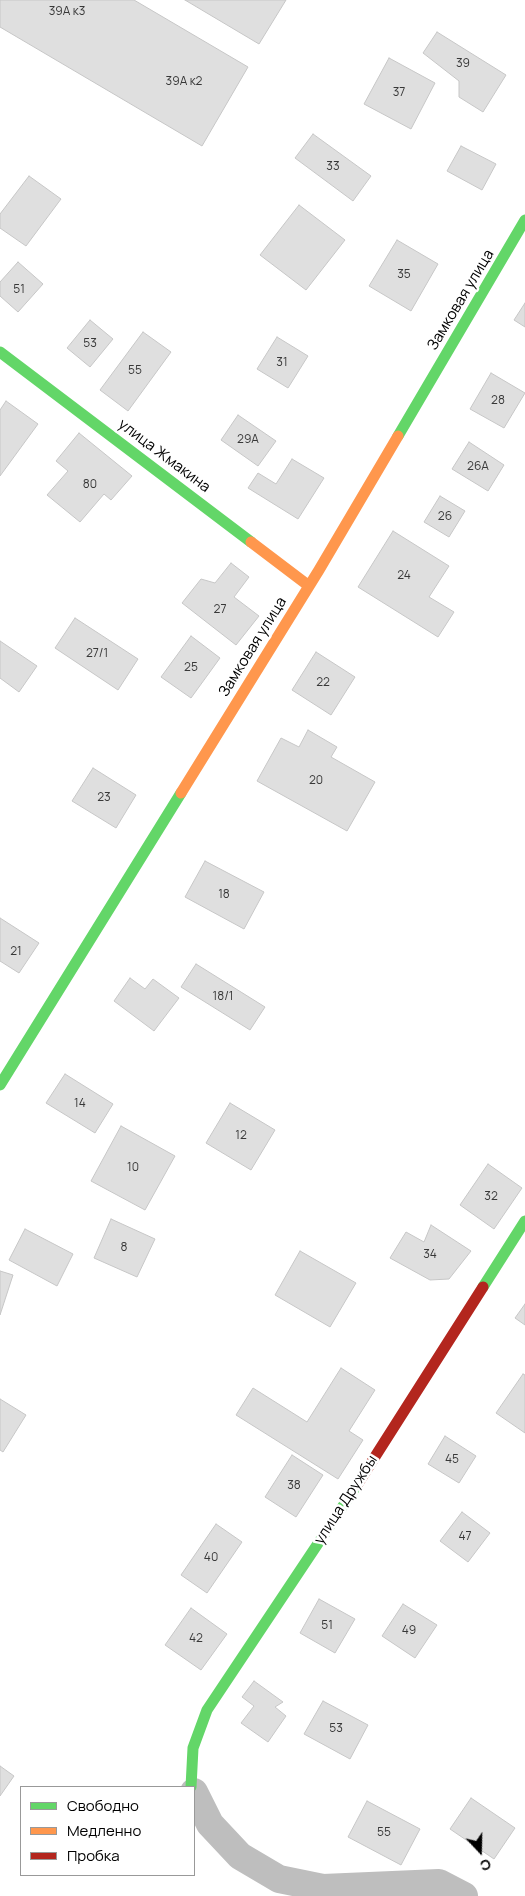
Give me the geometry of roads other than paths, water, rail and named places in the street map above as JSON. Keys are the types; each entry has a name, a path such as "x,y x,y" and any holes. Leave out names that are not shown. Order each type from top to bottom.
{"street":[{"name":"Замковая улица","path":"0,1085 309,586 525,220"},
{"name":"улица Жмакина","path":"0,352 309,586"},
{"name":"улица Дружбы","path":"191,1786 192,1748 207,1710 350,1496 525,1221"},
{"path":"195,1794 210,1824 240,1856 279,1879 323,1888 439,1883 464,1896"}]}
